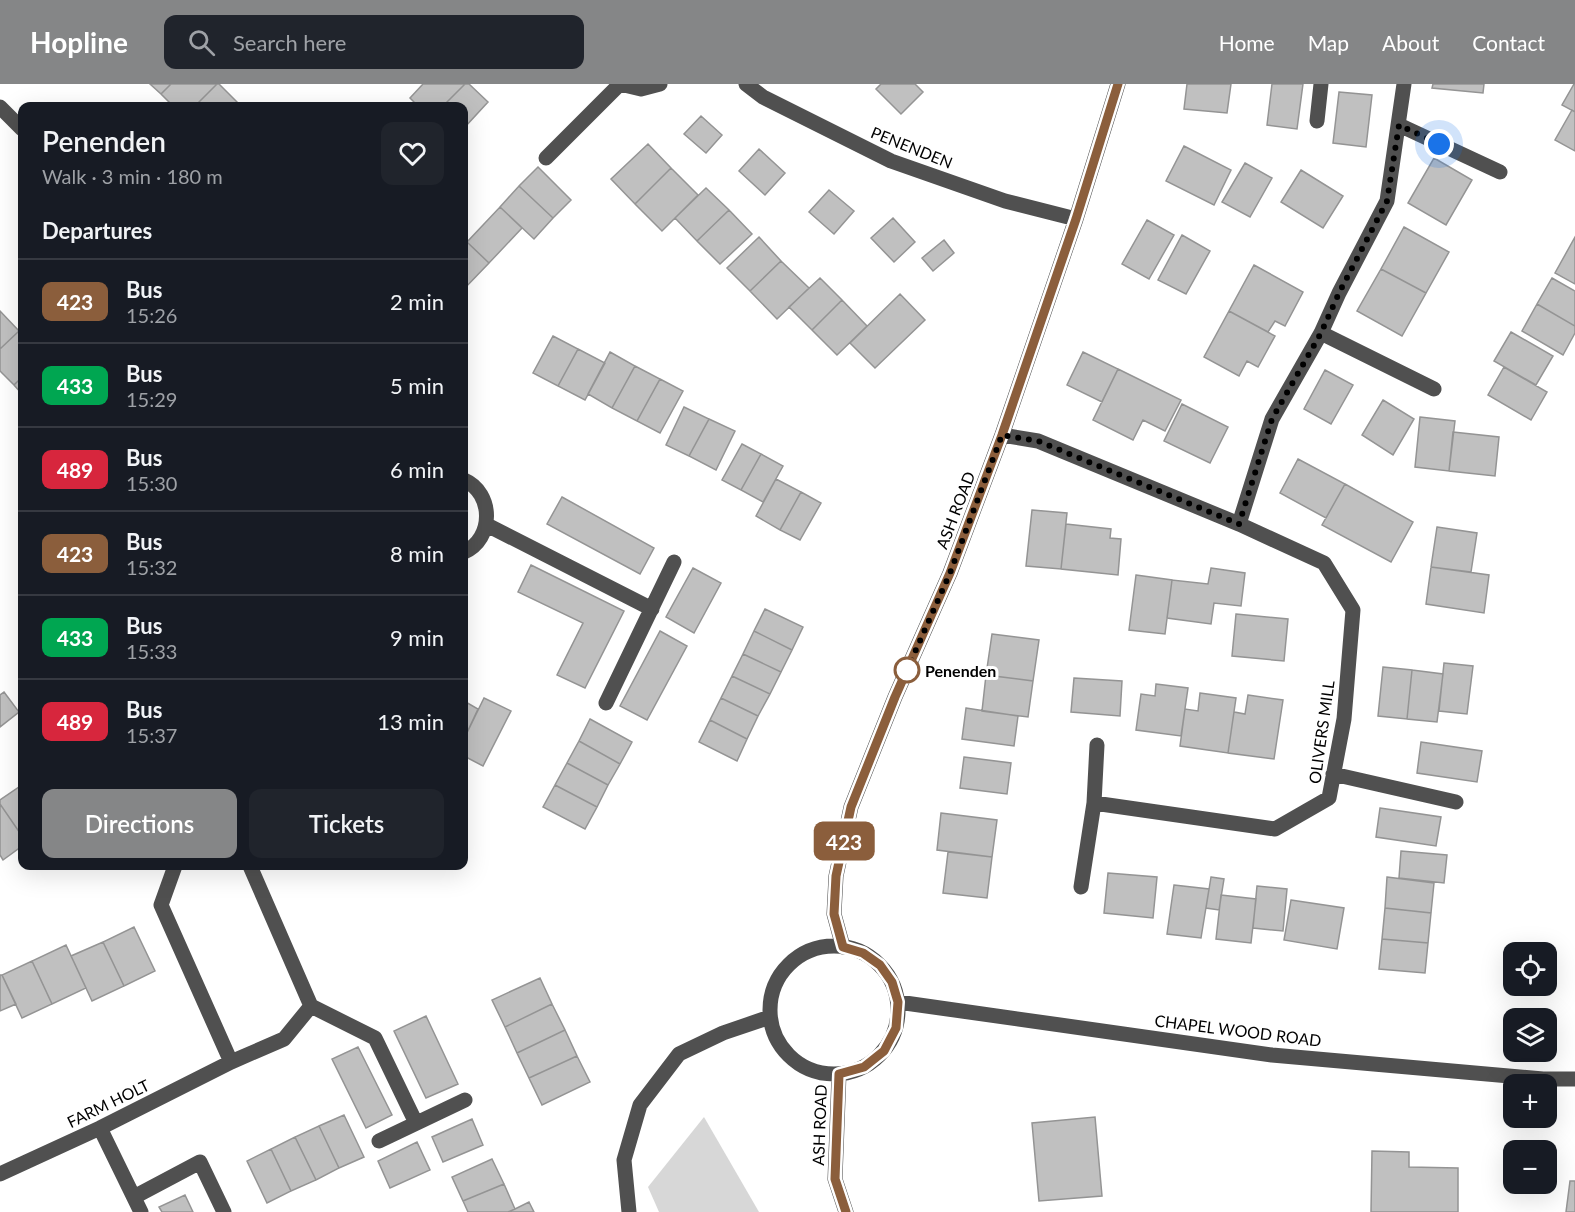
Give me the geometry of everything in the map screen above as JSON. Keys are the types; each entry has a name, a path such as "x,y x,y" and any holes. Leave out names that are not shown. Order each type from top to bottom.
{"street":[{"path":"546,158 620,84 641,89 660,84"},
{"name":"PENENDEN","path":"746,84 763,97 891,161 1005,201 1076,219"},
{"name":"ASH ROAD","path":"843,947 834,914 836,876 851,807 895,697 950,573 1002,435 1076,219 1118,84"},
{"path":"1317,121 1321,84"},
{"path":"1239,524 1272,419 1321,333 1387,201 1404,84"},
{"path":"0,106 18,125"},
{"path":"1399,125 1500,172"},
{"path":"1321,333 1434,389"},
{"name":"OLIVERS MILL","path":"1002,435 1038,441 1239,524 1324,563 1353,610 1344,718 1329,798 1275,829 1094,803"},
{"path":"468,482 480,492 487,511 487,525 478,543 468,549"},
{"path":"487,525 652,609"},
{"path":"606,703 674,562"},
{"path":"1081,887 1094,803 1097,745"},
{"path":"1334,774 1456,802"},
{"path":"174,870 161,905 231,1062"},
{"path":"252,870 311,1006 375,1038 416,1123"},
{"name":"ASH ROAD","path":"824,947 843,947 863,953 880,965 892,982 898,1002 896,1028 884,1051 864,1067 839,1074 814,1072 793,1060 777,1041 770,1017 771,998 778,980 789,964 805,953 824,947"},
{"name":"CHAPEL WOOD ROAD","path":"898,1002 1272,1055 1543,1079 1575,1079"},
{"name":"FARM HOLT","path":"0,1174 100,1128 231,1062 284,1039 311,1006"},
{"path":"629,1212 624,1160 640,1105 679,1054 723,1033 770,1017"},
{"name":"ASH ROAD","path":"839,1074 835,1179 846,1212"},
{"path":"379,1142 465,1100"},
{"path":"100,1128 141,1212"},
{"path":"134,1197 200,1162 224,1212"}],"shaded area":[{"path":"704,1117 759,1212 659,1212 648,1187"}],"building":[{"path":"150,84 171,84 161,94"},
{"path":"171,84 217,84 199,102 169,102 161,94"},
{"path":"219,84 237,102 199,102"},
{"path":"423,84 465,84 447,102 414,102 410,98"},
{"path":"465,84 469,84 488,102 468,124 468,102 447,102"},
{"path":"881,84 915,84 923,92 901,114 876,89"},
{"path":"1187,84 1231,84 1227,113 1184,109"},
{"path":"1272,84 1303,84 1297,129 1267,125"},
{"path":"1433,84 1484,84 1483,93 1432,88"},
{"path":"1575,84 1575,112 1562,105"},
{"path":"1339,92 1372,95 1366,147 1333,143"},
{"path":"1572,110 1575,112 1575,151 1555,140"},
{"path":"701,116 722,135 706,153 684,134"},
{"path":"648,144 671,168 635,204 611,179"},
{"path":"1184,146 1231,170 1214,205 1166,181"},
{"path":"759,149 785,173 765,195 739,171"},
{"path":"1434,158 1472,180 1446,225 1408,203"},
{"path":"1245,163 1272,178 1250,217 1222,202"},
{"path":"538,167 571,200 553,218 519,186"},
{"path":"671,168 698,195 662,231 635,204"},
{"path":"1301,170 1343,196 1323,228 1281,202"},
{"path":"519,186 553,218 534,239 500,207"},
{"path":"706,188 729,210 697,241 675,218"},
{"path":"829,190 854,211 834,234 809,212"},
{"path":"500,207 522,228 489,263 468,241"},
{"path":"729,210 752,234 720,264 697,241"},
{"path":"893,218 915,242 894,262 871,238"},
{"path":"1147,220 1174,235 1149,279 1122,264"},
{"path":"1404,227 1449,252 1426,293 1381,269"},
{"path":"1182,235 1210,251 1186,294 1158,280"},
{"path":"759,237 781,261 750,291 727,268"},
{"path":"1575,237 1575,284 1555,273"},
{"path":"944,240 954,253 933,271 922,258"},
{"path":"468,243 489,263 468,285"},
{"path":"781,261 809,288 777,319 750,291"},
{"path":"1254,265 1303,292 1285,326 1275,321 1268,332 1229,311"},
{"path":"1381,269 1426,293 1402,336 1357,311"},
{"path":"820,278 842,300 812,330 789,307"},
{"path":"1552,278 1575,291 1575,326 1537,304"},
{"path":"900,294 925,320 875,368 850,343"},
{"path":"842,300 867,326 837,355 812,330"},
{"path":"1537,304 1575,326 1575,333 1563,355 1522,331"},
{"path":"0,311 18,332 0,349"},
{"path":"1229,311 1275,336 1258,367 1247,361 1239,376 1204,357"},
{"path":"18,332 18,381 14,385 0,371 0,349"},
{"path":"1511,332 1553,356 1536,385 1494,361"},
{"path":"553,336 578,349 558,386 533,373"},
{"path":"578,349 605,363 585,400 558,386"},
{"path":"610,352 635,366 612,408 588,394"},
{"path":"1083,352 1118,369 1102,402 1067,385"},
{"path":"635,366 660,379 637,421 612,408"},
{"path":"1504,367 1547,392 1531,420 1488,395"},
{"path":"1118,369 1181,400 1165,431 1143,420 1133,440 1093,420"},
{"path":"1325,370 1353,385 1331,424 1304,409"},
{"path":"660,379 683,391 660,433 637,421"},
{"path":"1383,400 1414,419 1393,455 1362,435"},
{"path":"1182,404 1228,427 1210,463 1164,441"},
{"path":"684,407 709,419 689,456 666,445"},
{"path":"1420,417 1455,421 1449,471 1415,467"},
{"path":"709,419 735,431 716,470 689,456"},
{"path":"1453,432 1499,437 1495,476 1449,471"},
{"path":"742,444 761,454 741,490 722,480"},
{"path":"761,454 783,466 763,502 741,490"},
{"path":"1298,459 1345,484 1326,518 1280,493"},
{"path":"776,479 801,492 780,530 756,516"},
{"path":"1345,484 1413,522 1391,562 1322,525"},
{"path":"801,492 821,503 800,540 780,530"},
{"path":"562,497 654,548 640,574 547,524"},
{"path":"1032,510 1067,513 1061,569 1026,566"},
{"path":"1066,524 1111,529 1110,538 1121,539 1118,575 1061,569"},
{"path":"1437,527 1477,533 1471,572 1431,567"},
{"path":"531,565 624,611 585,688 557,675 583,623 518,592"},
{"path":"1431,567 1489,575 1484,613 1426,604"},
{"path":"693,568 721,583 694,633 666,617"},
{"path":"1211,568 1245,573 1241,606 1214,603 1211,624 1167,618 1172,580 1208,584"},
{"path":"1136,575 1172,580 1165,634 1129,630"},
{"path":"765,609 803,627 792,650 754,631"},
{"path":"1236,614 1288,619 1284,661 1232,656"},
{"path":"660,631 687,646 647,720 620,706"},
{"path":"754,631 792,650 781,672 743,654"},
{"path":"992,634 1039,640 1033,681 986,675"},
{"path":"743,654 781,672 770,694 732,676"},
{"path":"1444,663 1473,666 1467,714 1439,711"},
{"path":"1383,667 1412,670 1407,719 1378,716"},
{"path":"1412,670 1443,674 1437,722 1407,719"},
{"path":"986,675 1033,681 1028,717 982,711"},
{"path":"732,676 770,694 758,716 721,698"},
{"path":"1074,678 1122,681 1120,716 1071,712"},
{"path":"1156,684 1188,688 1181,736 1136,730 1141,694 1155,696"},
{"path":"4,692 18,713 0,727 0,695"},
{"path":"1200,693 1236,698 1228,753 1180,746 1185,709 1198,711"},
{"path":"1248,695 1283,700 1274,759 1228,753 1234,712 1245,714"},
{"path":"484,698 511,711 483,766 468,758 468,731"},
{"path":"721,698 758,716 747,739 710,720"},
{"path":"468,703 478,709 468,730"},
{"path":"966,708 1018,716 1014,746 962,739"},
{"path":"590,719 632,742 620,764 579,741"},
{"path":"710,720 747,739 737,761 699,742"},
{"path":"579,741 620,764 608,785 567,763"},
{"path":"1421,742 1482,751 1477,782 1417,773"},
{"path":"964,757 1011,763 1007,794 960,788"},
{"path":"567,763 608,785 597,807 555,785"},
{"path":"555,785 597,807 585,829 543,807"},
{"path":"18,788 18,830 0,804 0,800"},
{"path":"0,804 18,830 18,849 3,860 0,855"},
{"path":"1380,808 1441,817 1436,846 1376,837"},
{"path":"941,813 997,820 992,857 937,850"},
{"path":"1401,851 1447,855 1444,883 1399,878"},
{"path":"948,852 992,857 987,898 943,893"},
{"path":"1108,873 1157,877 1153,918 1104,913"},
{"path":"1211,877 1224,879 1219,910 1206,908"},
{"path":"1387,877 1434,883 1431,913 1385,908"},
{"path":"1174,885 1209,889 1201,938 1167,934"},
{"path":"1257,886 1287,889 1283,931 1253,928"},
{"path":"1221,895 1256,899 1251,943 1216,939"},
{"path":"1291,900 1344,908 1337,949 1284,940"},
{"path":"1385,908 1431,913 1428,943 1382,939"},
{"path":"134,927 155,971 124,986 103,942"},
{"path":"1382,939 1428,943 1425,973 1379,969"},
{"path":"103,942 124,986 92,1001 71,956"},
{"path":"66,945 86,988 52,1004 32,961"},
{"path":"32,961 52,1004 22,1018 2,975"},
{"path":"0,975 16,1004 0,1011"},
{"path":"540,978 552,1004 505,1027 492,1000"},
{"path":"552,1004 565,1030 517,1053 505,1027"},
{"path":"426,1016 458,1084 426,1098 394,1031"},
{"path":"565,1030 577,1056 529,1078 517,1053"},
{"path":"358,1047 392,1115 366,1128 332,1059"},
{"path":"577,1056 590,1082 542,1105 529,1078"},
{"path":"344,1115 364,1157 339,1168 319,1126"},
{"path":"1095,1117 1102,1196 1039,1201 1032,1123"},
{"path":"472,1119 483,1145 443,1162 432,1137"},
{"path":"319,1126 339,1168 316,1180 295,1137"},
{"path":"295,1137 316,1180 291,1191 271,1149"},
{"path":"417,1142 430,1170 390,1188 378,1161"},
{"path":"271,1149 291,1191 267,1203 247,1161"},
{"path":"1372,1151 1409,1152 1409,1167 1458,1168 1458,1212 1371,1212"},
{"path":"492,1159 504,1184 463,1201 452,1177"},
{"path":"1570,1181 1575,1181 1575,1212 1566,1212"},
{"path":"504,1184 515,1209 508,1212 468,1212 463,1201"},
{"path":"185,1195 193,1212 162,1212 159,1207"},
{"path":"529,1202 534,1212 508,1212 515,1209"}],"bus line":[{"name":"423","path":"846,1212 835,1179 839,1074 864,1067 884,1051 896,1028 898,1002 892,982 880,965 863,953 843,947 834,914 836,876 851,807 895,697 950,573 1002,435 1076,219 1118,84"}],"place":[{"name":"Penenden","path":"907,670"}],"route":[{"path":"907,670 950,573 1002,435 1038,441 1239,524 1272,419 1321,333 1387,201 1399,125 1439,144"}]}
